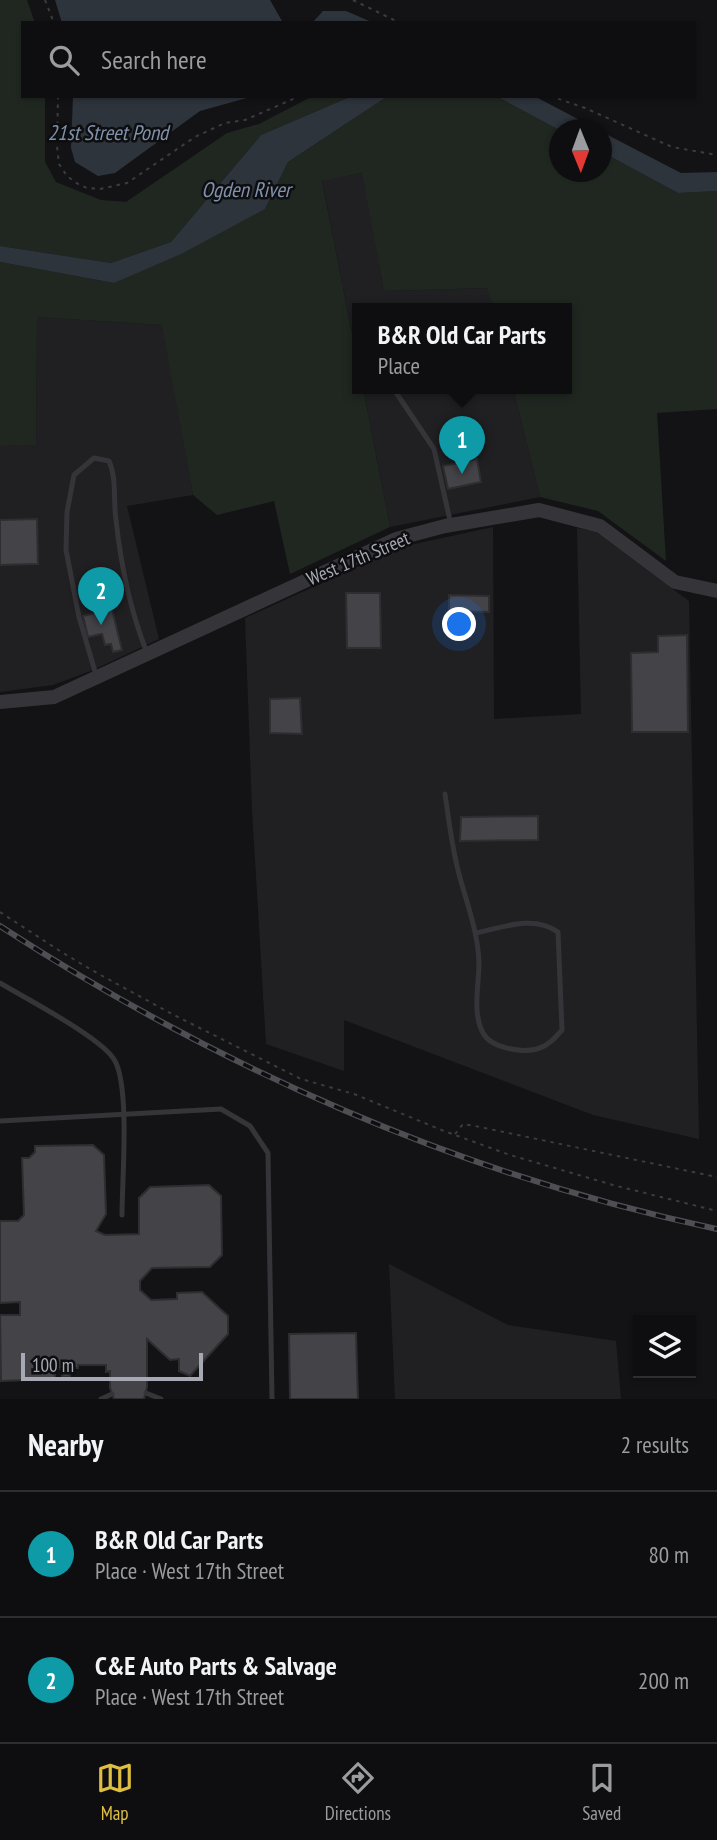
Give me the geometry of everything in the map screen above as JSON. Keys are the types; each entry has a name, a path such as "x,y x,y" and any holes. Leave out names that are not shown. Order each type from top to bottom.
{"street":[{"name":"West 17th Street","path":"0,702 54,696 396,539 451,525 539,510 600,526 675,582 717,591"}],"lane":[{"path":"397,394 434,449 451,525"},
{"path":"97,677 79,617 66,550 67,512 74,475 94,458 109,460 113,471 120,555 130,603 148,653"},
{"path":"445,794 451,841 476,933 479,961 478,1017 484,1035 498,1045 519,1050 537,1049 552,1042 562,1030 558,932 547,924 522,923 476,933"},
{"path":"0,983 99,1042 114,1059 123,1082 122,1215"},
{"path":"0,1121 221,1109 250,1126 268,1153 272,1399"},
{"path":"146,1393 161,1399"},
{"path":"100,1399 112,1394"}],"path":[{"path":"45,0 53,21"},
{"path":"353,0 396,21"},
{"path":"58,98 57,146 60,163 67,176 78,184 100,190 127,183 195,137 225,123 245,120 295,98"},
{"path":"557,98 672,147 717,155"},
{"path":"0,912 97,973 301,1079 354,1094 510,1155 717,1211"},
{"path":"454,1135 463,1124 580,1146 717,1177"}],"shaded area":[{"path":"0,0 27,0 34,21 21,21 21,98 45,98 45,162 56,182 101,200 126,202 227,133 259,124 309,98 347,98 261,135 171,242 111,263 0,246"},
{"path":"385,98 500,98 549,125 549,182 612,182 612,157 678,193 717,191 717,409 657,413 666,561 598,511 540,497 514,394 572,394 572,303 492,303 487,288 384,291 362,173 322,181 352,334 352,394 364,394 390,527 290,574 274,501 217,515 193,495 162,325 37,317 36,445 0,446 0,262 114,283 265,209 288,162"},
{"path":"363,173 384,291 488,288 492,303 352,303 352,333 322,180"},
{"path":"37,317 163,325 193,495 127,506 159,639 93,670 53,685 0,692 0,446 36,444"},
{"path":"364,394 514,394 540,497 390,527"},
{"path":"493,527 494,719 581,714 577,528 596,532 689,601 699,1139 593,1115 344,1020 344,1071 266,1044 252,809 245,618 401,547"},
{"path":"389,1264 508,1325 616,1341 621,1399 395,1399"}],"water":[{"path":"55,0 270,0 282,21 61,21"},
{"path":"323,11 346,11 369,21 314,21"},
{"name":"21st Street Pond","path":"73,98 247,98 200,111 115,173 98,176 75,162 71,148"},
{"name":"Ogden River","path":"347,98 385,98 288,162 265,209 181,254 114,283 0,262 0,246 111,263 171,242 261,135"},
{"path":"500,98 538,98 578,119 549,119 549,125"},
{"path":"612,137 681,173 717,172 717,191 678,193 612,157"}],"building":[{"path":"477,459 481,482 448,489 443,466"},
{"path":"37,519 38,564 0,565 0,520"},
{"path":"108,593 122,650 113,652 111,644 105,645 102,634 88,637 83,616 95,613 91,597"},
{"path":"346,593 380,593 381,648 347,648"},
{"path":"449,595 489,596 489,612 449,611"},
{"path":"687,635 688,732 632,732 631,653 658,652 658,636"},
{"path":"300,698 302,734 270,733 270,699"},
{"path":"538,816 538,840 460,841 461,817"},
{"path":"93,1145 104,1155 106,1214 96,1231 105,1235 139,1234 139,1198 150,1187 209,1185 221,1196 222,1255 210,1267 152,1268 140,1281 140,1290 151,1300 177,1299 177,1293 202,1292 228,1316 228,1334 190,1376 179,1371 179,1359 170,1360 147,1339 147,1387 144,1399 114,1399 110,1388 110,1371 106,1372 106,1365 78,1365 78,1368 70,1368 70,1376 66,1377 62,1376 62,1369 55,1369 55,1379 1,1381 0,1315 20,1315 20,1302 0,1303 0,1221 18,1221 24,1215 22,1158 29,1158 35,1152 35,1146"},
{"path":"356,1333 358,1399 290,1399 289,1334"}],"railway":[{"path":"0,926 83,978 168,1026 345,1110 435,1147 528,1179 717,1229"}],"place":[{"name":"B&R Old Car Parts","path":"462,474"},
{"name":"C&E Auto Parts & Salvage","path":"101,625"}]}
